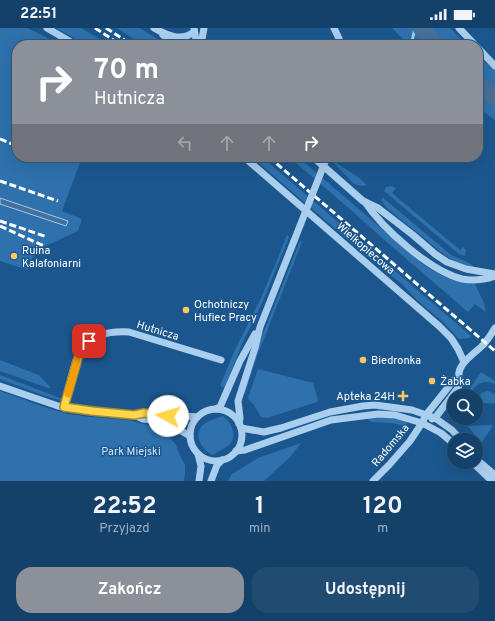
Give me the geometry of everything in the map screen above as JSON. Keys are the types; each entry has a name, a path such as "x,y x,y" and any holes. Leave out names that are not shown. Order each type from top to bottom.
{"street":[{"path":"47,28 67,40"},
{"path":"334,28 340,40"},
{"path":"459,28 470,40"},
{"path":"156,29 168,35 177,37 190,35 194,30"},
{"path":"156,29 170,40"},
{"path":"201,40 204,29"},
{"path":"194,30 196,40"},
{"path":"182,37 189,40"},
{"path":"483,53 495,66"},
{"name":"Wielkopiecowa","path":"250,162 439,326 451,338 464,362"},
{"path":"319,162 363,201 372,214 407,246 444,273 461,279 473,280 488,278 495,275"},
{"path":"260,327 240,361 220,407 206,411 197,417 190,429 192,446 203,458 216,461 230,457 236,451 241,440 242,434 238,400 255,348 260,327 325,162"},
{"path":"363,201 378,208 447,262 466,269 495,275"},
{"name":"Radomska","path":"422,423 435,418 458,388 460,382 458,378 460,369 464,362 485,342 495,328"},
{"name":"Hutnicza","path":"64,407 72,375 82,348 96,337 117,332 129,332 220,360"},
{"name":"Radomska","path":"373,481 410,441 426,415 454,380 458,378"},
{"path":"0,386 64,407 86,411 134,415 144,413 197,417"},
{"path":"216,409 232,415 240,426 264,432 282,428 330,412 375,405 412,410 435,418 455,433"},
{"path":"330,412 331,420"},
{"path":"236,451 245,450 331,420 378,414 395,416 422,423 441,433 447,438"},
{"path":"134,415 143,419 166,422 190,436"},
{"path":"198,454 201,466 199,481"},
{"path":"211,481 217,465 222,460"},
{"path":"483,465 495,475"},
{"path":"479,469 492,481"}],"green space":[{"path":"0,28 27,28 50,40 12,40 12,162 80,162 62,211 82,219 78,231 35,251 28,270 0,261"},
{"path":"56,28 81,28 101,40 77,40"},
{"path":"117,28 139,28 159,40 135,40"},
{"path":"392,28 450,28 462,40 404,40"},
{"path":"483,60 495,71 495,120 483,112"},
{"path":"258,162 268,162 471,336 469,338 459,339 403,285 368,257"},
{"path":"295,162 304,162 424,265 448,278 475,284 484,303 486,312 475,304 468,312"},
{"path":"333,162 358,177 367,185 361,186 354,184"},
{"path":"392,186 396,188 392,193 460,250 463,247 466,250 465,256 459,254 384,191 386,187"},
{"path":"382,197 451,255 474,267 452,260 440,251 386,207 382,201"},
{"path":"287,235 289,237 263,301 242,344 225,388 220,386 233,354 260,300"},
{"path":"300,241 302,242 256,359 245,394 243,393 262,336"},
{"path":"0,360 39,375 51,388 0,371"},
{"path":"258,369 313,383 318,400 317,402 267,418 261,417 248,398"},
{"path":"481,372 495,381 495,384 483,382 474,389 470,389"},
{"path":"0,375 68,402 45,396 0,379"},
{"name":"Park Miejski","path":"0,391 68,414 129,420 154,426 171,439 176,445 185,465 184,481 0,481"},
{"path":"489,391 495,395 495,403 483,402 483,392"},
{"path":"223,416 231,425 233,437 229,445 213,455 204,449 201,444 198,435 199,430 207,422"},
{"path":"366,418 398,419 406,422 410,428 393,423 371,422"},
{"path":"468,426 493,426 483,440 483,433 473,433"},
{"path":"301,443 291,456 264,481 228,481 232,474 258,458"}],"shaded area":[{"path":"0,198 68,221 66,226 0,204"}],"waterway":[{"path":"412,40 415,28"},
{"path":"421,28 432,40"},
{"path":"483,88 495,98"}],"railway":[{"path":"95,28 113,40"},
{"path":"106,28 124,40"},
{"path":"0,139 12,144"},
{"path":"275,162 495,351"},
{"path":"0,181 58,201"},
{"path":"0,221 47,237"},
{"path":"0,226 44,246"}],"slow traffic":[{"path":"68,394 77,360"}],"place":[{"name":"Ruina Kalafoniarni","path":"14,256"},
{"name":"Ochotniczy Hufiec Pracy","path":"186,310"},
{"name":"Biedronka","path":"363,360"},
{"name":"Żabka","path":"432,381"},
{"name":"Apteka 24H","path":"403,396"}],"route":[{"path":"89,341 82,348 78,358 64,407 134,415 144,413 168,416"}]}
